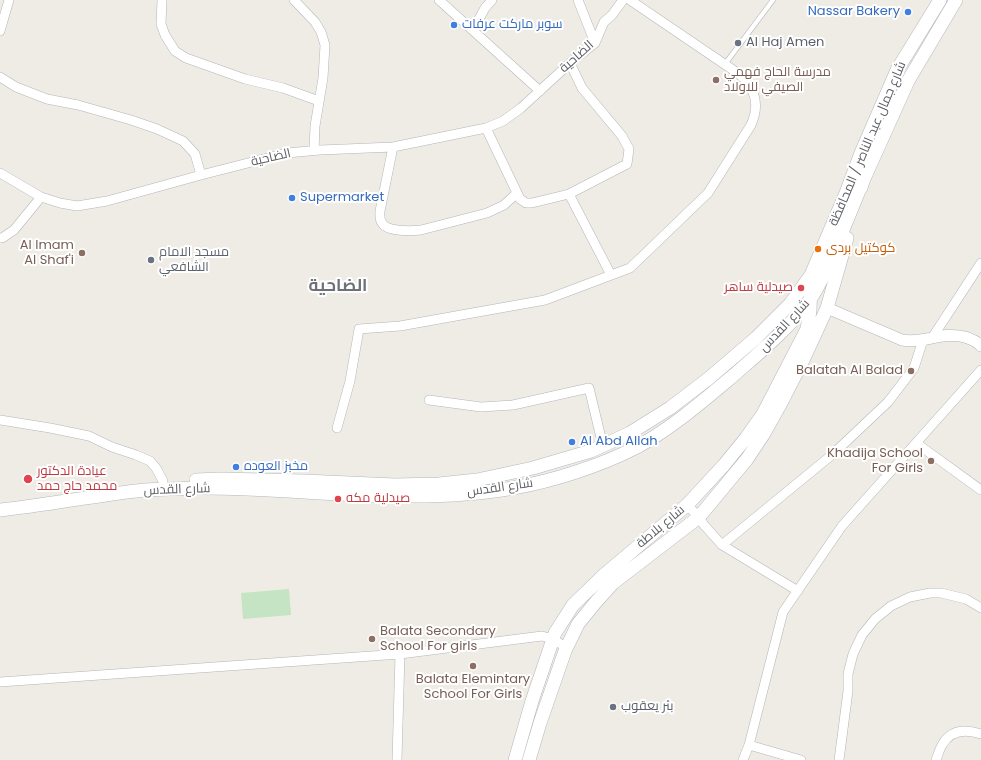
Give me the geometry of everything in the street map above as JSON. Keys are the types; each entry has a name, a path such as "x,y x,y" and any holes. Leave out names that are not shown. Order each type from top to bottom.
{"main road":[{"name":"شارع جمال عبد الناصر / المحافظة","path":"810,296 811,275 897,70 940,0"},
{"name":"شارع جمال عبد الناصر / المحافظة","path":"827,308 863,182 908,81 956,0"},
{"name":"شارع القدس","path":"0,510 146,490 197,488 373,496 413,496 470,493 511,489 585,469 637,447 662,432 687,414 768,346 793,320 826,271 863,182"},
{"name":"شارع القدس","path":"0,502 121,485 163,481 219,480 304,481 396,485 439,484 478,480 533,468 603,446 630,433 670,408 708,379 760,334 790,304 811,275"},
{"name":"شارع بلاطة","path":"515,760 532,700 555,633 573,604 687,505 724,465 746,438 763,414 807,329 810,311 810,296"},
{"name":"شارع بلاطة","path":"529,760 540,723 567,648 578,624 613,583 699,517 747,459 781,403 827,308"}],"street":[{"path":"0,30 9,0"},
{"path":"162,0 161,24 165,35 175,51 186,58 245,79 283,88 319,101"},
{"path":"294,0 315,22 321,32 325,45 323,78 314,151"},
{"path":"439,0 540,91"},
{"path":"473,30 485,8 492,0"},
{"path":"578,0 595,43"},
{"name":"الضاحية","path":"0,173 41,197 60,203 77,206 107,201 287,153 393,147 486,128 503,121 521,108 570,63 595,43 604,22 612,15 623,0"},
{"path":"337,428 350,381 359,329 400,326 545,300 630,268 708,193 754,119 756,105 753,92 746,80 740,74 630,0"},
{"path":"486,128 520,199 526,204 569,194 627,164 629,150 622,136 582,88 570,63"},
{"path":"0,77 16,88 47,99 131,120 157,129 183,141 195,154 201,175"},
{"path":"393,147 380,210 382,225 389,229 410,231 421,230 487,213 504,205 517,193"},
{"path":"569,194 611,275"},
{"path":"0,238 14,230 41,197"},
{"path":"722,545 833,454 888,402 914,368 928,339 981,263"},
{"path":"827,308 902,340 915,341 943,336 960,336 978,342 981,346"},
{"path":"743,760 749,745 784,612 842,526 981,370"},
{"path":"429,400 481,407 513,405 589,388 603,446"},
{"path":"0,420 89,436 112,447 150,461 156,468 163,481"},
{"path":"916,443 981,490"},
{"path":"687,505 722,545 798,591"},
{"path":"839,760 848,691 848,674 853,654 862,635 875,619 891,606 910,598 930,593 941,593 966,599 981,608"},
{"path":"0,682 400,654 532,636 542,636 553,639 567,648"},
{"path":"397,760 400,654"},
{"path":"936,760 942,745 956,732 965,731 981,734"},
{"path":"749,745 801,760"}],"lane":[{"path":"725,64 773,0"}],"green space":[{"path":"289,589 291,615 243,619 241,593"}],"place":[{"name":"Nassar Bakery","path":"908,12"},
{"name":"سوبر ماركت عرفات","path":"454,25"},
{"name":"Al Haj Amen","path":"738,43"},
{"name":"مدرسة الحاج فهمي الصيفي للاولاد","path":"716,80"},
{"name":"Supermarket","path":"292,198"},
{"name":"كوكتيل بردى","path":"818,249"},
{"name":"Al Imam Al Shaf'i","path":"82,253"},
{"name":"مسجد الامام الشافعي","path":"151,260"},
{"name":"صيدلية ساهر","path":"801,288"},
{"name":"Balatah Al Balad","path":"911,371"},
{"name":"Al Abd Allah","path":"572,442"},
{"name":"Khadija School For Girls","path":"931,461"},
{"name":"مخبز العوده","path":"236,467"},
{"name":"عيادة الدكتور محمد حاج حمد","path":"28,479"},
{"name":"صيدلية مكه","path":"338,499"},
{"name":"Balata Secondary School For girls","path":"372,639"},
{"name":"Balata Elemintary School For Girls","path":"473,666"},
{"name":"بئر يعقوب","path":"613,707"}],"district":[{"name":"الضاحية","path":"338,287"}]}
